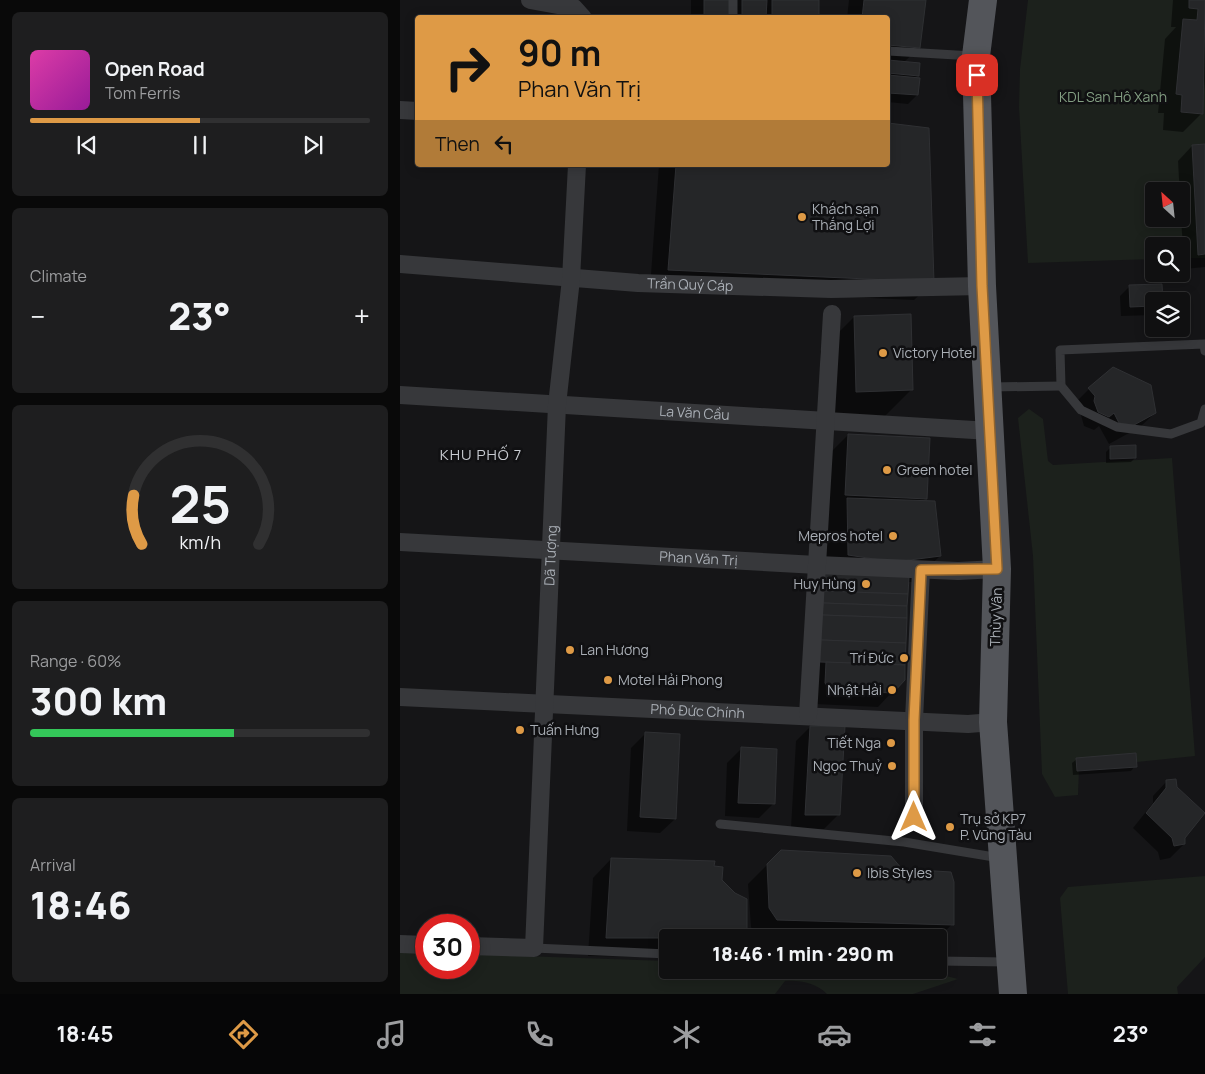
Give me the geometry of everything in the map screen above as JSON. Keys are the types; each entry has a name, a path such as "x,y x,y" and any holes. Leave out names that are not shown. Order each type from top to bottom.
{"main road":[{"name":"Thùy Vân","path":"983,0 976,56 982,286 997,569 993,722 1009,962 1013,994"}],"street":[{"path":"530,0 574,8 580,15"},
{"path":"400,110 415,111"},
{"name":"Dã Tượng","path":"534,948 546,703 557,405 571,279 577,167"},
{"name":"Trần Quý Cáp","path":"400,264 638,283 832,289 982,286"},
{"path":"808,715 832,314"},
{"name":"La Văn Cầu","path":"400,395 990,431"},
{"name":"Phan Văn Trị","path":"400,542 921,570 997,569"},
{"path":"914,817 914,720 921,570"},
{"name":"Phó Đức Chính","path":"400,697 968,724 993,722"},
{"path":"400,944 415,945"},
{"path":"480,946 534,948"}],"lane":[{"path":"733,0 733,15"},
{"path":"890,50 976,56"},
{"path":"1205,351 1204,344 1060,350 1060,386 1081,410 1117,427 1171,434 1201,423 1205,409"},
{"path":"987,387 1060,386"},
{"path":"720,824 904,842 1003,858"},
{"path":"534,948 659,954"},
{"path":"947,961 1009,962"}],"green space":[{"name":"KDL San Hô Xanh","path":"1028,0 1205,0 1205,258 1190,258 1190,237 1145,237 1145,259 1028,263 1019,107 1020,69"},
{"path":"1029,409 1043,419 1048,461 1053,465 1172,458 1195,756 1079,768 1078,795 1055,797 1042,774 1033,556 1018,418"},
{"path":"1205,876 1205,957 1177,987 1178,994 1068,994 1060,898 1068,887"},
{"path":"400,951 415,952 415,979 480,979 480,954 659,961 659,979 947,979 947,976 958,979 913,994 827,994 813,985 785,981 775,994 400,994"}],"building":[{"path":"704,0 730,0 730,15 704,15"},
{"path":"742,0 767,0 766,15 742,15"},
{"path":"772,0 819,0 819,15 772,15"},
{"path":"864,0 926,0 920,48 890,45 890,15 862,15"},
{"path":"1189,0 1205,0 1203,114 1181,112 1182,95 1176,94 1183,19 1197,20 1198,9 1189,8"},
{"path":"890,60 920,63 919,76 890,73"},
{"path":"890,75 920,78 918,95 890,93"},
{"name":"Khách sạn Thắng Lợi","path":"890,123 929,128 934,282 668,270 676,167 890,167"},
{"path":"1205,144 1205,254 1198,255 1192,145"},
{"path":"1162,284 1162,292 1145,292 1145,306 1130,307 1129,285"},
{"name":"Victory Hotel","path":"911,314 913,390 856,392 854,316"},
{"path":"1113,367 1151,385 1156,413 1123,431 1114,413 1109,417 1098,412 1094,401 1095,396 1088,388"},
{"name":"Green hotel","path":"848,434 930,438 927,499 845,495"},
{"path":"1136,445 1136,458 1110,459 1110,446"},
{"name":"Mepros hotel","path":"847,498 935,501 941,556 894,562 848,555"},
{"name":"Huy Hùng","path":"826,562 909,577 908,594 823,591"},
{"path":"823,591 908,594 907,606 823,603"},
{"path":"823,603 907,606 907,618 822,615"},
{"path":"822,615 907,618 906,643 821,640"},
{"path":"821,640 906,643 905,665 820,662"},
{"path":"826,662 905,665 905,680 893,693 830,690 825,683"},
{"path":"810,726 845,726 840,815 805,815"},
{"path":"645,732 680,734 676,819 640,817"},
{"path":"741,747 777,749 775,804 738,803"},
{"path":"1136,753 1137,767 1077,771 1076,758"},
{"path":"1176,779 1177,787 1205,813 1185,838 1185,844 1174,846 1172,838 1146,813 1166,788 1166,780"},
{"path":"781,850 891,856 902,869 951,872 954,882 954,925 777,920 769,908 767,864"},
{"path":"611,858 715,861 714,866 723,867 722,880 735,893 747,899 747,929 659,929 659,938 606,938"}],"place":[{"name":"Khách sạn Thắng Lợi","path":"802,217"},
{"name":"Victory Hotel","path":"883,353"},
{"name":"Green hotel","path":"887,470"},
{"name":"Mepros hotel","path":"893,536"},
{"name":"Huy Hùng","path":"866,584"},
{"name":"Lan Hương","path":"570,650"},
{"name":"Trí Đức","path":"904,658"},
{"name":"Motel Hải Phong","path":"608,680"},
{"name":"Nhật Hải","path":"892,690"},
{"name":"Tuấn Hưng","path":"520,730"},
{"name":"Tiết Nga","path":"891,743"},
{"name":"Ngọc Thuỷ","path":"892,766"},
{"name":"Trụ sở KP7 P. Vũng Tàu","path":"950,827"},
{"name":"Ibis Styles","path":"857,873"}],"district":[{"name":"KHU PHỐ 7","path":"481,455"}],"route":[{"path":"914,817 914,720 921,570 997,569 982,286 977,75"}]}
